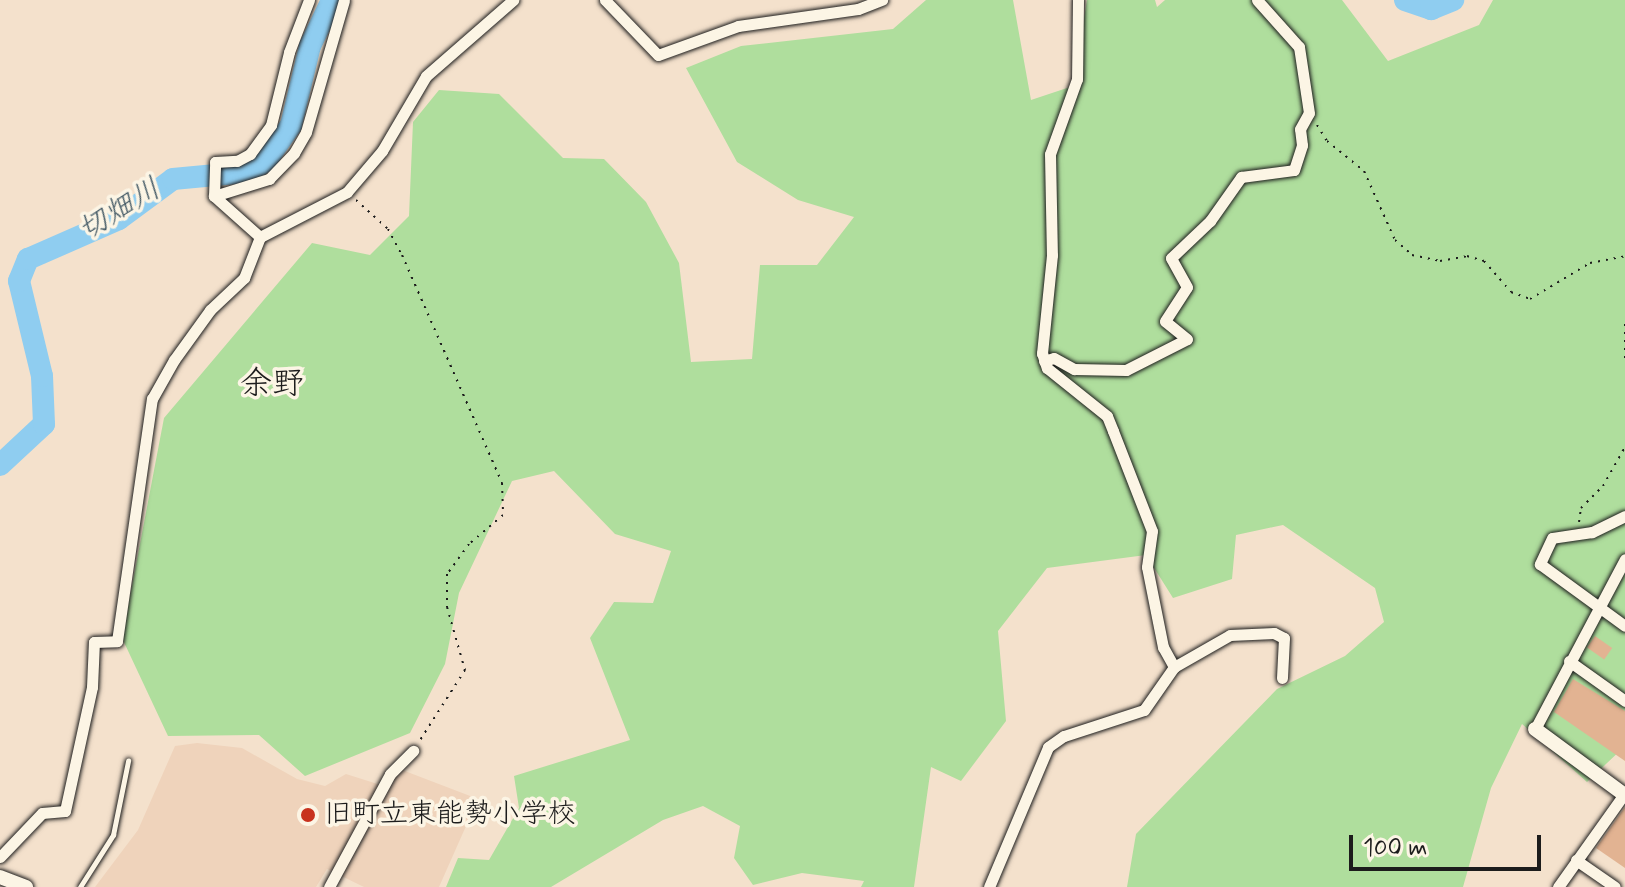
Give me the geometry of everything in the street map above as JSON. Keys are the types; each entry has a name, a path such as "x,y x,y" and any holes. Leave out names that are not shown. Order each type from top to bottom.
{"street":[{"path":"260,237 214,196 215,162 237,161 250,154 271,125 289,52 309,0"},
{"path":"214,196 269,179 294,153 306,132 344,0"},
{"path":"0,857 42,813 65,811 92,687 94,642 117,641 152,399 210,310 244,278 260,237 347,192 382,151 426,76 513,0"},
{"path":"605,0 658,55 738,26 858,9 882,0"},
{"path":"1078,0 1077,79 1050,154 1052,255 1044,361 1047,368 1107,416 1152,531 1147,567 1163,647 1174,667"},
{"path":"1044,361 1054,358 1074,369 1126,370 1187,339 1165,321 1187,287 1171,258 1210,221 1241,177 1294,170 1302,145 1300,129 1309,113 1299,47 1257,0"},
{"path":"1625,516 1577,535 1552,538 1540,564 1625,626"},
{"path":"1558,887 1624,794 1535,729 1596,607 1625,559"},
{"path":"989,887 1048,747 1064,736 1144,710 1174,667 1230,635 1274,633 1284,638 1286,648 1282,678"},
{"path":"1569,661 1625,701"},
{"path":"329,887 390,774 413,751"},
{"path":"1576,860 1615,887"},
{"path":"0,877 26,887"}],"lane":[{"path":"80,887 113,835 128,761"}],"path":[{"path":"1309,113 1327,141 1364,171 1395,240 1412,255 1440,261 1467,256 1484,261 1511,292 1530,299 1590,263 1625,256"},
{"path":"347,192 388,229 402,255 502,483 503,515 469,544 447,574 447,607 465,670 413,751"},
{"path":"1625,324 1625,359"},
{"path":"1577,535 1581,508 1603,486 1625,447"}],"shaded area":[{"name":"旧町立東能勢小学校","path":"197,743 242,748 297,779 325,786 346,774 387,787 397,768 478,799 439,887 364,887 327,869 316,887 95,887 138,830 175,746"}],"green space":[{"path":"926,0 1013,0 1031,100 1073,86 1087,0 1155,0 1157,7 1165,0 1342,0 1388,61 1479,25 1493,0 1625,0 1625,746 1587,782 1522,724 1491,788 1463,887 1127,887 1136,834 1277,689 1345,656 1384,622 1375,588 1283,525 1236,535 1232,579 1173,598 1146,555 1047,568 998,631 1006,721 961,781 931,767 914,887 861,887 864,881 802,873 753,885 734,858 740,826 703,806 663,820 551,887 446,887 458,858 489,860 519,808 514,776 630,740 590,638 614,602 653,603 671,551 615,534 554,471 512,481 459,593 445,664 410,733 305,776 259,735 168,736 122,638 164,418 312,243 370,255 409,216 413,122 439,90 499,94 563,158 604,159 646,202 679,263 691,362 752,359 760,265 817,265 854,217 798,200 737,162 686,68 741,46 893,29"}],"building":[{"path":"1595,636 1612,648 1604,660 1587,647"},
{"path":"1573,679 1625,711 1625,761 1554,712"},
{"path":"1625,807 1625,868 1596,848"}],"waterway":[{"name":"切畑川","path":"0,465 44,424 42,376 19,281 28,259 119,219 173,179 248,172 266,161 291,125 310,46 332,0"},
{"path":"1405,0 1431,9 1453,0"}],"place":[{"name":"旧町立東能勢小学校","path":"308,815"}],"district":[{"name":"余野","path":"272,384"}]}
